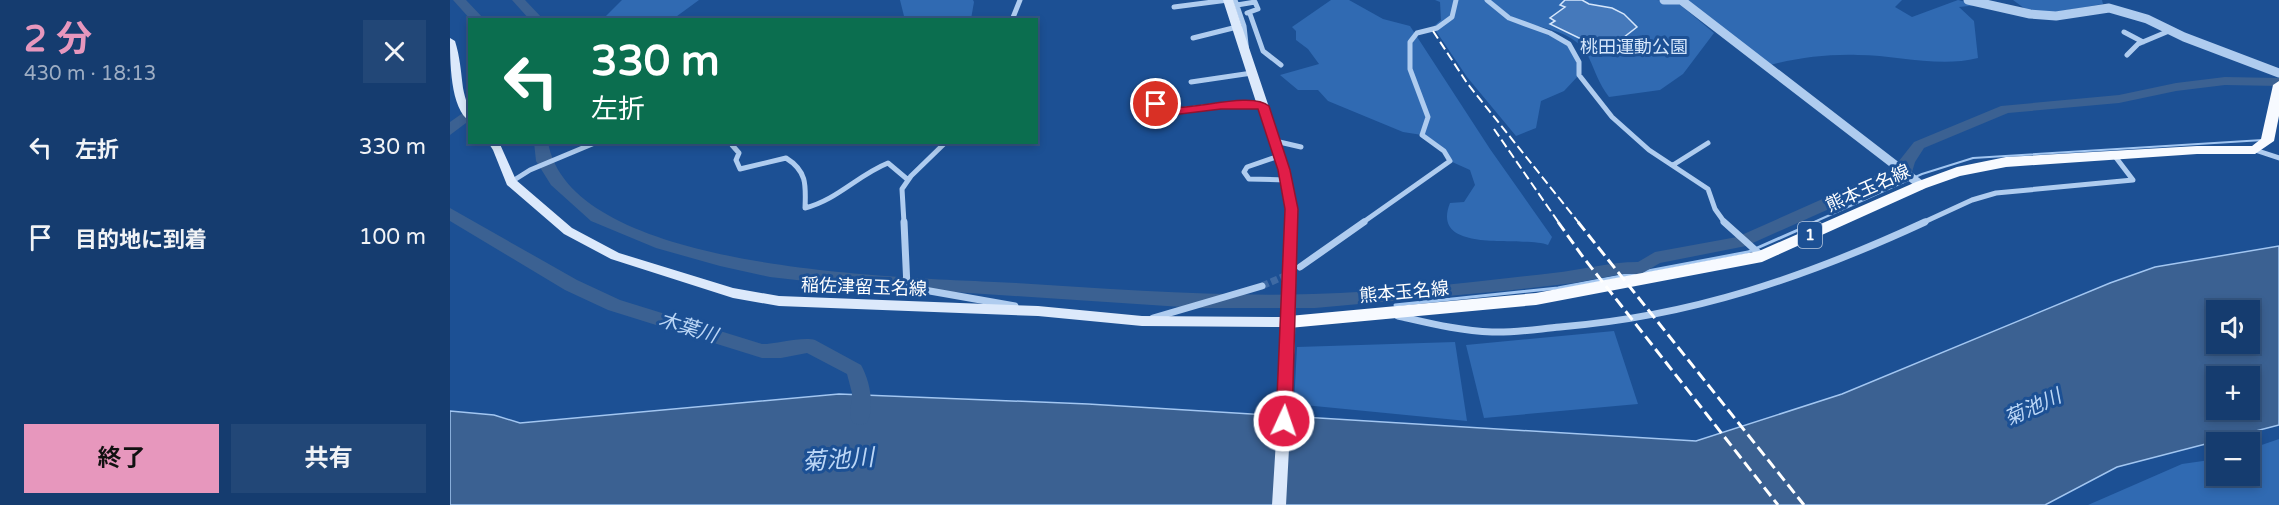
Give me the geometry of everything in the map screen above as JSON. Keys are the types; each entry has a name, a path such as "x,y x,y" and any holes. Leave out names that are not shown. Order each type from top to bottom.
{"main road":[{"path":"1232,1 1237,27 1275,141 1291,209 1289,329 1279,505"},
{"path":"450,41 454,52 451,93 466,114"},
{"path":"2255,150 2267,141 2279,86"},
{"name":"稲佐津留玉名線","path":"494,144 511,182 568,231 615,256 733,293 779,301 1038,311 1142,321 1289,329"},
{"name":"熊本玉名線","path":"1289,329 1385,314 1536,299 1760,254 1915,180 2006,162 2255,150"}],"street":[{"path":"1013,18 1020,0"},
{"path":"1174,7 1232,1 1252,0 1255,2 1258,9 1250,14 1241,13"},
{"path":"1300,267 1450,161 1444,151 1422,135 1428,117 1410,69 1410,42 1417,33 1437,28 1452,17 1456,0"},
{"path":"1487,0 1499,12 1516,22 1552,32 1574,50 1581,63 1580,75 1617,123 1631,137 1708,189 1709,197 1722,218 1740,238 1760,254"},
{"path":"1664,0 1681,0 1915,180"},
{"path":"1968,0 1995,8 2056,16 2108,4 2147,19 2169,31 2279,74"},
{"path":"1988,0 1995,8"},
{"path":"1232,1 1241,13 1248,46 1246,56"},
{"path":"1250,14 1263,51 1281,65"},
{"path":"1193,38 1216,30 1237,27"},
{"path":"2127,56 2143,42 2169,31"},
{"path":"2124,32 2143,42"},
{"path":"1191,82 1252,73"},
{"path":"1156,104 1172,111 1221,105 1263,106"},
{"path":"1275,141 1301,147"},
{"path":"1673,165 1708,143"},
{"path":"511,182 530,170 592,144"},
{"path":"732,144 739,153 736,160 740,169 786,158 802,167 807,179 805,208 819,205 846,192 870,170 888,163 907,179"},
{"path":"944,144 936,155 907,179 900,200 907,286 1038,311"},
{"path":"2255,150 2279,158"},
{"path":"1385,314 1449,328 1494,332 1596,324 1679,310 1739,296 1784,280 1869,248 1972,200 1996,193 2133,180 2114,155"},
{"path":"1279,156 1247,167 1244,172 1249,180 1286,180"},
{"path":"1142,321 1262,286"}],"green space":[{"path":"622,0 699,0 674,18 604,18"},
{"path":"900,0 973,0 974,2 971,18 904,18"},
{"path":"1331,0 1349,0 1383,19 1410,26 1490,149 1552,237 1548,245 1536,242 1482,240 1465,237 1453,231 1447,220 1450,203 1464,202 1475,185 1470,170 1450,161 1445,153 1422,135 1403,132 1328,101 1318,90 1298,90 1280,75 1319,64 1308,49 1296,40 1296,31 1292,27"},
{"name":"桃田運動公園","path":"1435,0 1657,0 1678,3 1714,33 1683,74 1660,90 1609,97 1589,58 1578,44 1564,34 1529,24 1574,49 1579,75 1564,91 1541,101 1536,128 1516,136 1467,77 1436,31 1434,26 1441,20 1440,2"},
{"path":"1686,0 1902,0 1895,7 1912,17 1958,0 1978,5 1959,7 1974,21 1978,58 1948,62 1835,55 1766,66"},
{"path":"2013,0 2102,0 2103,4 2050,13 2028,11"},
{"path":"1614,331 1638,404 1484,418 1466,345"},
{"path":"1455,342 1467,421 1294,404 1297,347"},
{"path":"2279,439 2279,505 2088,505 2182,464 2206,461 2206,486 2260,486 2260,446"}],"water":[{"name":"菊池川","path":"2279,246 2279,425 2252,432 2206,432 2206,444 2117,467 2045,505 450,505 450,411 494,415 520,423 839,394 1088,404 1696,441 1842,394 2110,283 2155,267"}],"building":[{"path":"1565,0 1582,0 1589,4 1612,8 1624,14 1637,27 1606,51 1550,24 1555,21 1550,18 1565,7 1560,5"}],"waterway":[{"name":"木葉川","path":"459,0 477,18"},
{"path":"518,0 536,18"},
{"path":"541,144 544,161 556,181 597,217 662,244 770,271 832,278 1197,301 1315,301 1503,285 1574,277 1622,268 1641,268 1655,258 1740,242 1907,168 1907,161 1919,145 2006,109 2119,99 2176,87 2225,81 2279,82"},
{"name":"木葉川","path":"450,130 468,114"},
{"path":"1812,223 1922,174 1973,158 2263,140"},
{"name":"木葉川","path":"450,214 571,285 614,305 762,351 781,351 809,345 855,370 861,393 860,417"},
{"path":"1395,305 1558,288 1748,252 1816,222"}],"tunnel":[{"path":"1262,286 1289,274"}],"railway":[{"path":"1433,31 1467,83 1579,223"},
{"path":"1494,129 1559,223"},
{"path":"1558,222 1778,505"},
{"path":"1578,222 1804,505"}],"route":[{"path":"1156,104 1172,111 1221,105 1263,106 1284,170 1291,209 1289,336 1284,421"}]}
